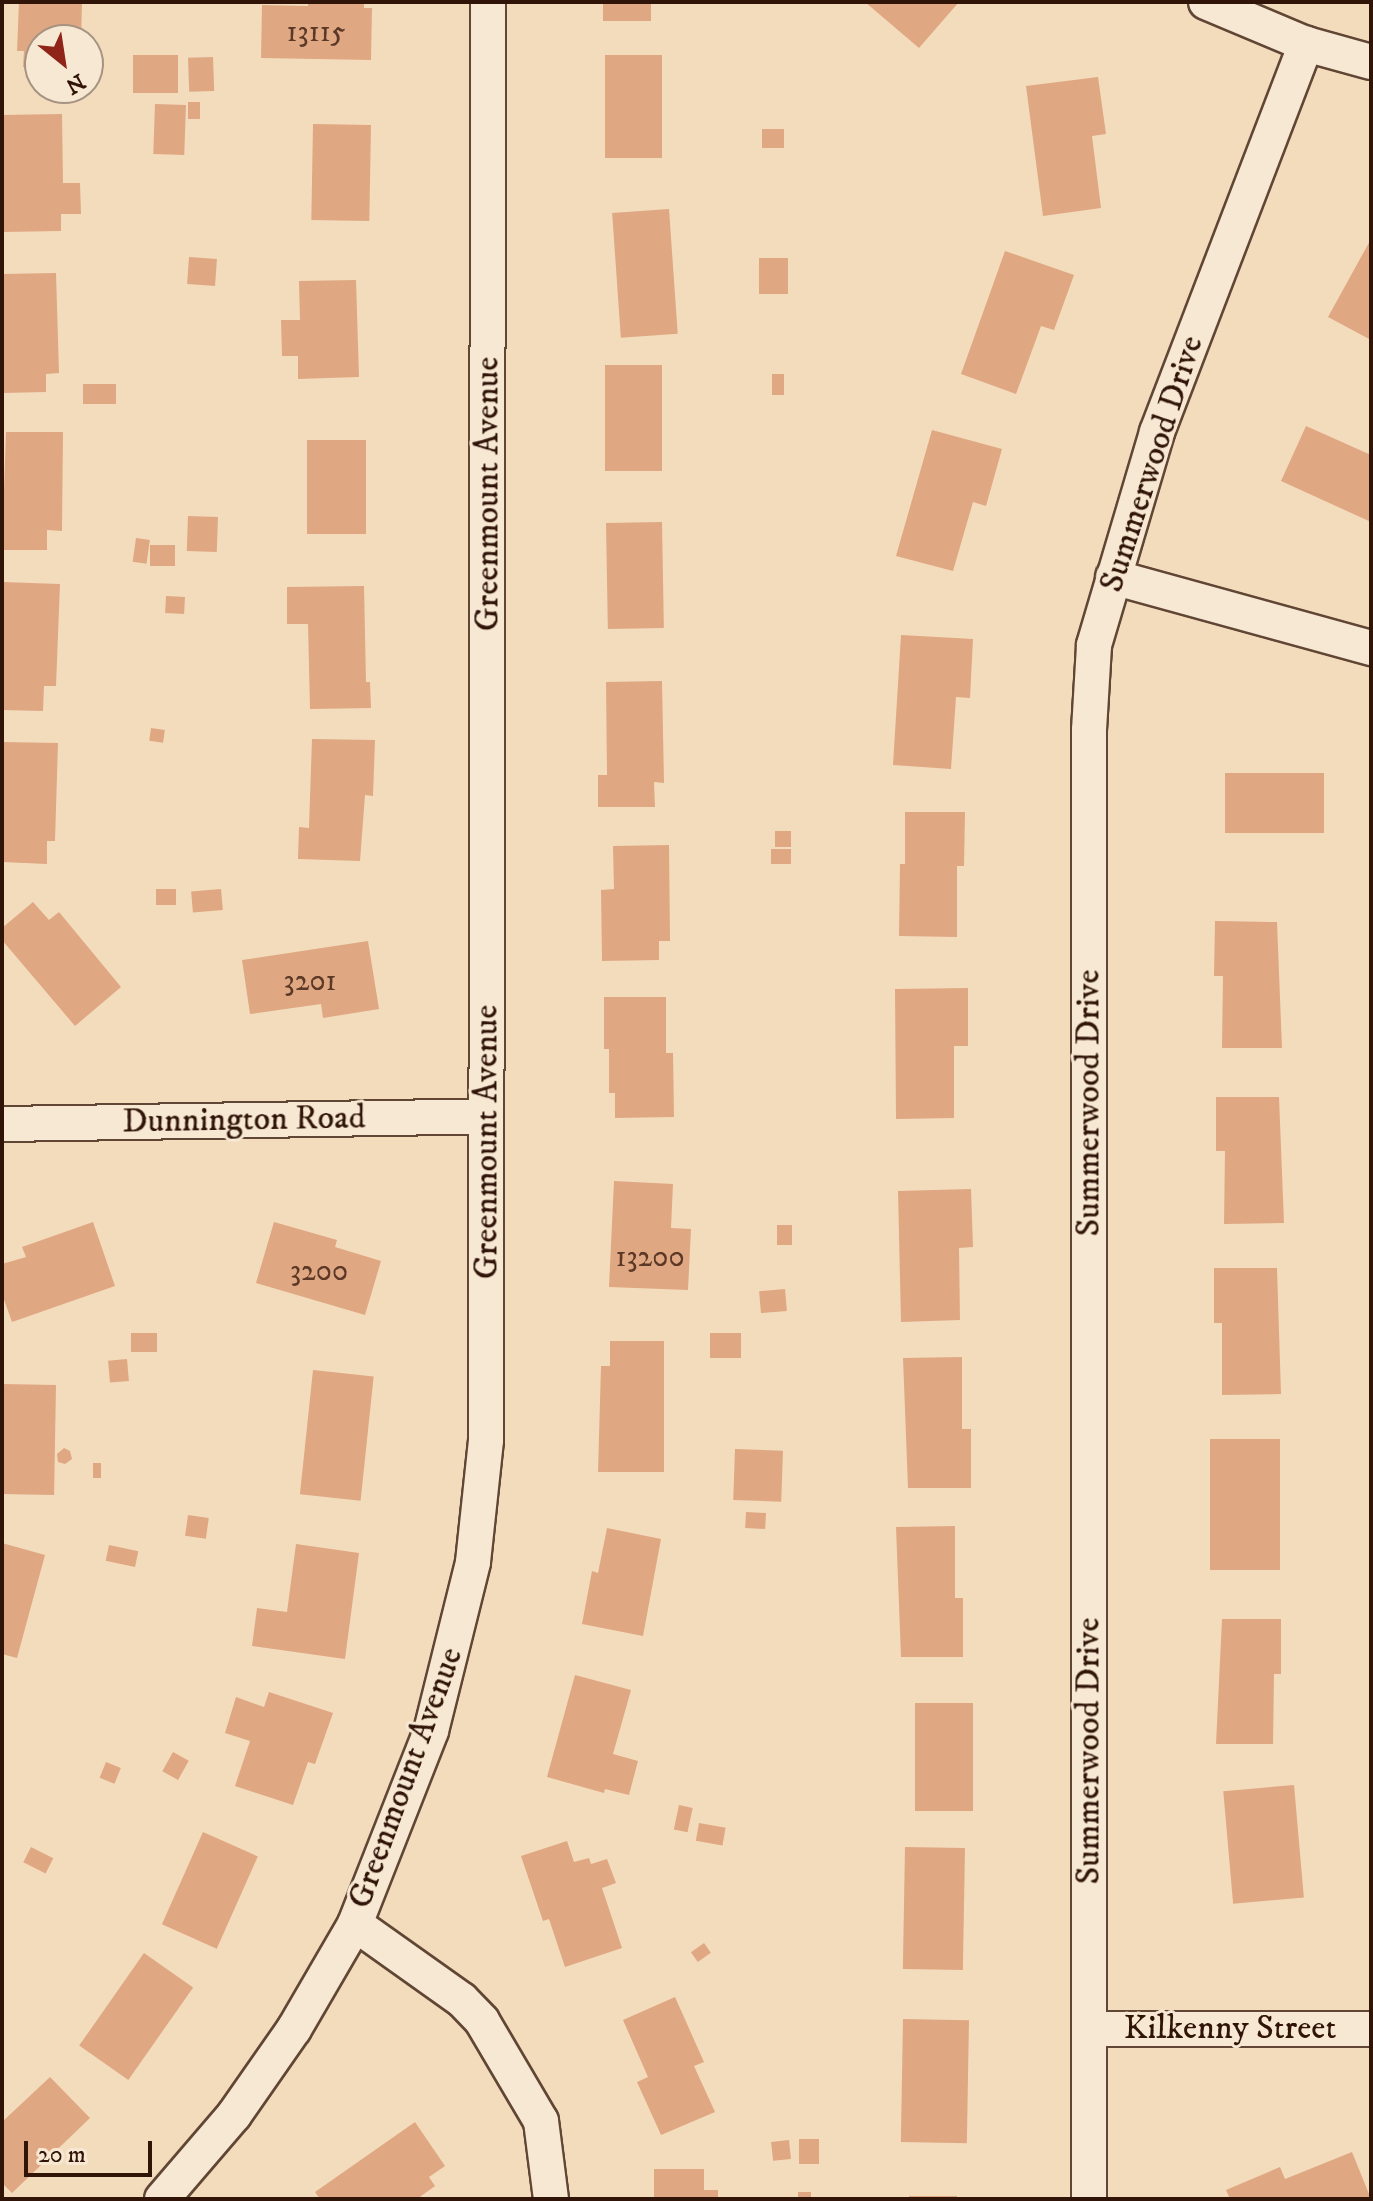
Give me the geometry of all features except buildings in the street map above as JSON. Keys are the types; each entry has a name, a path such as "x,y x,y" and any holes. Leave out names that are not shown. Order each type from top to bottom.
{"street":[{"name":"Greenmount Avenue","path":"162,2199 234,2115 294,2029 355,1924 431,1731 473,1562 486,1440 488,2"},
{"path":"1206,2 1306,44 1371,62"},
{"name":"Summerwood Drive","path":"1089,2199 1089,730 1094,645 1157,432 1306,44"},
{"path":"1113,577 1371,648"},
{"name":"Dunnington Road","path":"2,1124 486,1116"},
{"path":"355,1924 462,2000 482,2021 541,2121 551,2199"},
{"name":"Kilkenny Street","path":"1089,2029 1371,2029"}]}
